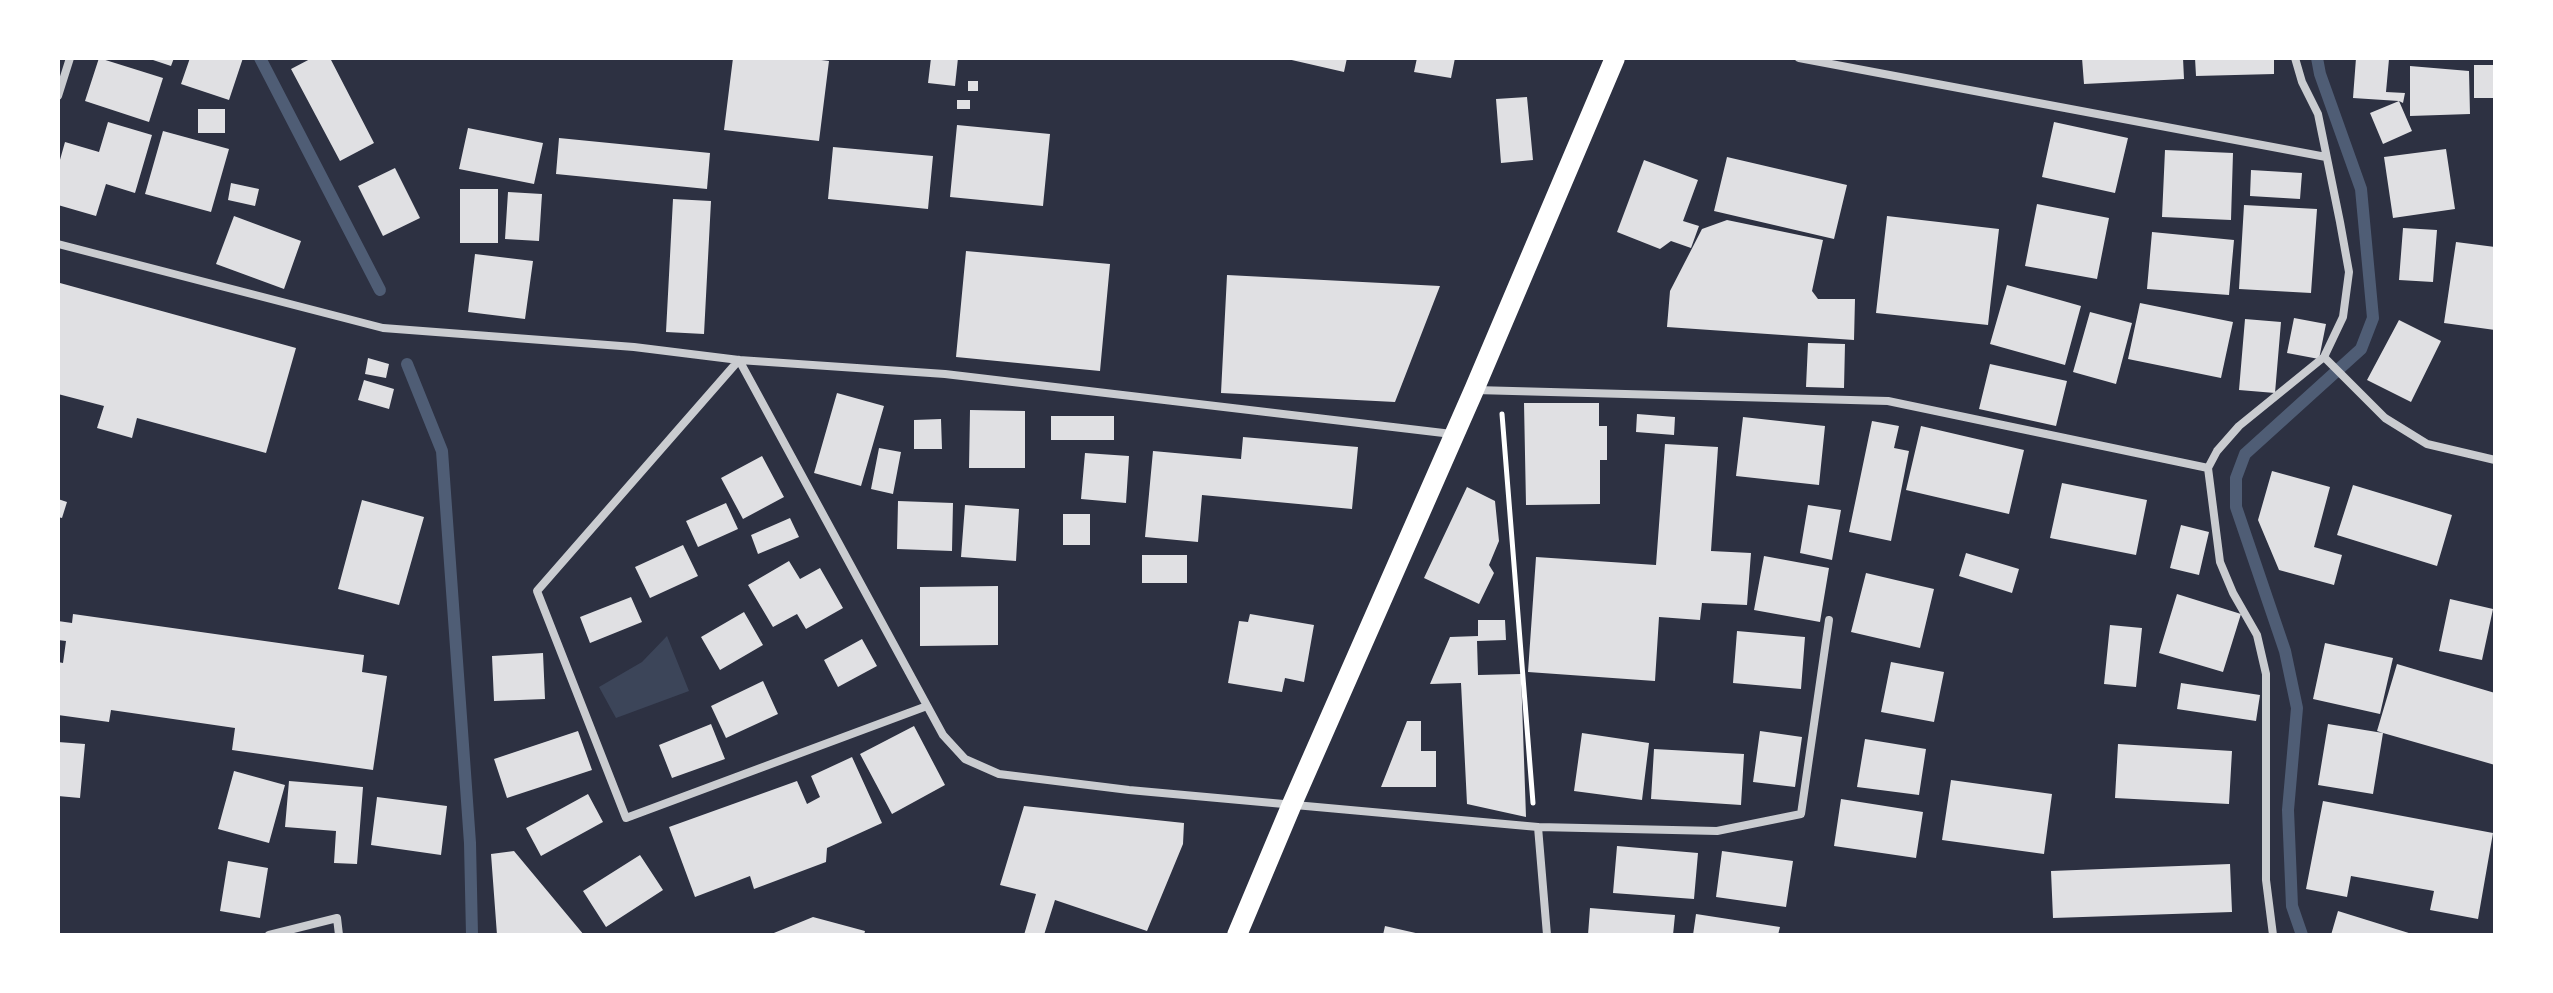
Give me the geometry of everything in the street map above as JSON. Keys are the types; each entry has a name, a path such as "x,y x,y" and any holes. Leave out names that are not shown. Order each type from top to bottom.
{"main road":[{"path":"1237,935 1615,58"}],"street":[{"path":"58,96 70,58"},
{"path":"1799,58 2326,157"},
{"path":"2273,935 2266,880 2266,674 2257,635 2233,593 2220,562 2208,468 2217,451 2239,426 2324,357 2343,317 2349,272 2318,114 2302,82 2295,58"},
{"path":"58,244 383,328 634,347 739,360 945,374 1453,434"},
{"path":"2324,357 2385,418 2427,444 2495,460"},
{"path":"739,360 537,591 626,818 927,706"},
{"path":"739,360 943,735 965,759 999,774 1129,790 1538,827 1717,831 1801,814 1829,620"},
{"path":"1474,390 1888,401 2208,468"},
{"path":"1538,827 1547,935"},
{"path":"269,935 337,918 339,935"}],"path":[{"path":"1500,391 1530,789 1538,827"}],"shaded area":[{"path":"667,636 689,691 616,718 599,687 642,662"}],"building":[{"path":"99,58 163,78 149,122 85,101"},
{"path":"147,58 174,58 171,66"},
{"path":"190,58 243,58 229,100 181,84"},
{"path":"312,58 330,58 374,143 340,161 291,69"},
{"path":"733,58 829,61 819,141 724,130"},
{"path":"931,58 958,58 955,86 928,83"},
{"path":"1283,58 1347,58 1344,72"},
{"path":"1417,58 1455,58 1451,78 1414,72"},
{"path":"2082,58 2183,58 2184,79 2084,84"},
{"path":"2195,58 2274,58 2274,74 2196,76"},
{"path":"2356,58 2389,59 2386,92 2405,93 2403,103 2353,98"},
{"path":"2474,65 2495,65 2495,98 2474,98"},
{"path":"2410,66 2469,71 2470,114 2410,116"},
{"path":"968,81 978,81 978,91 968,91"},
{"path":"1527,97 1533,160 1501,163 1496,99"},
{"path":"957,100 970,100 970,109 957,109"},
{"path":"2399,101 2412,131 2383,144 2370,113"},
{"path":"198,109 225,109 225,133 198,133"},
{"path":"108,122 152,135 135,193 106,184 96,216 58,205 58,167 65,142 99,152"},
{"path":"2054,122 2128,138 2115,193 2042,177"},
{"path":"957,125 1050,134 1043,206 950,197"},
{"path":"468,128 543,143 534,184 459,169"},
{"path":"163,131 229,149 211,212 145,194"},
{"path":"559,138 710,153 707,189 556,174"},
{"path":"833,147 933,156 928,209 828,199"},
{"path":"2446,149 2455,209 2393,218 2384,157"},
{"path":"2165,150 2233,153 2231,220 2162,217"},
{"path":"1727,157 1847,185 1834,239 1714,211"},
{"path":"1644,160 1698,180 1683,221 1699,226 1691,248 1671,241 1660,249 1617,232"},
{"path":"395,168 420,218 383,236 358,186"},
{"path":"2251,170 2302,173 2300,199 2250,196"},
{"path":"231,183 259,189 255,206 228,200"},
{"path":"460,189 498,189 498,243 460,243"},
{"path":"508,192 542,194 539,241 505,239"},
{"path":"673,199 711,201 704,334 666,332"},
{"path":"2037,204 2109,218 2097,279 2025,266"},
{"path":"2244,205 2317,209 2311,293 2239,289"},
{"path":"234,216 301,241 284,289 216,264"},
{"path":"1887,216 1999,229 1988,325 1876,313"},
{"path":"1727,220 1823,240 1812,291 1818,299 1855,299 1854,340 1667,327 1670,291 1702,229"},
{"path":"2403,228 2437,230 2433,282 2399,280"},
{"path":"2152,232 2234,240 2229,295 2147,289"},
{"path":"2456,242 2495,247 2495,330 2444,323"},
{"path":"966,251 1110,264 1100,371 956,357"},
{"path":"475,254 533,261 525,319 468,312"},
{"path":"1227,275 1440,286 1395,402 1221,393"},
{"path":"60,283 296,348 266,453 137,418 132,438 97,428 104,406 58,394"},
{"path":"2007,285 2081,306 2065,365 1990,344"},
{"path":"2140,303 2233,322 2221,378 2128,359"},
{"path":"2090,312 2132,323 2116,384 2073,372"},
{"path":"2294,318 2326,324 2319,359 2287,353"},
{"path":"2245,319 2281,322 2275,393 2239,390"},
{"path":"2399,320 2441,341 2411,402 2367,380"},
{"path":"1808,343 1845,344 1844,388 1806,387"},
{"path":"368,358 389,364 386,378 365,374"},
{"path":"1990,364 2067,381 2056,426 1979,409"},
{"path":"364,380 394,389 389,409 358,400"},
{"path":"837,393 884,406 861,486 814,473"},
{"path":"1524,403 1599,403 1599,426 1607,426 1607,460 1600,460 1600,504 1526,505"},
{"path":"970,410 1025,411 1025,468 969,468"},
{"path":"1637,414 1675,417 1674,435 1636,432"},
{"path":"1051,416 1114,416 1114,440 1051,440"},
{"path":"1743,417 1825,426 1819,485 1736,476"},
{"path":"941,419 942,449 914,449 914,420"},
{"path":"1872,421 1899,426 1894,448 1909,451 1891,541 1849,532"},
{"path":"1921,426 2024,450 2009,514 1906,490"},
{"path":"1243,437 1358,447 1352,509 1202,495 1198,542 1145,537 1153,451 1241,459"},
{"path":"1665,444 1718,447 1711,551 1751,553 1747,605 1702,603 1700,620 1659,617 1655,681 1528,672 1536,557 1656,565"},
{"path":"879,448 901,452 893,494 871,489"},
{"path":"1085,453 1129,456 1126,503 1081,499"},
{"path":"762,456 784,497 743,519 721,478"},
{"path":"2272,471 2330,487 2314,547 2342,555 2334,585 2279,570 2258,520"},
{"path":"2062,483 2147,500 2136,555 2050,538"},
{"path":"2353,485 2452,515 2437,566 2337,535"},
{"path":"1467,487 1495,501 1499,541 1489,565 1494,573 1479,604 1424,578"},
{"path":"58,499 67,502 62,518 58,517"},
{"path":"362,500 424,517 399,605 338,589"},
{"path":"898,501 953,503 952,551 897,549"},
{"path":"726,503 738,529 698,547 686,521"},
{"path":"965,505 1019,509 1016,561 961,557"},
{"path":"1808,505 1841,510 1832,560 1800,553"},
{"path":"1063,514 1090,514 1090,545 1063,545"},
{"path":"790,518 799,537 758,554 751,535"},
{"path":"2181,525 2209,532 2199,575 2170,568"},
{"path":"683,545 698,576 650,598 635,567"},
{"path":"1966,553 2019,569 2012,593 1959,576"},
{"path":"1142,555 1187,555 1187,583 1142,583"},
{"path":"1764,556 1829,568 1820,622 1754,610"},
{"path":"789,561 800,579 820,568 843,608 806,629 797,614 773,627 748,585"},
{"path":"1866,573 1934,589 1920,648 1851,632"},
{"path":"998,586 998,645 920,646 920,587"},
{"path":"2177,594 2241,614 2223,672 2159,653"},
{"path":"631,597 642,622 590,643 580,617"},
{"path":"2450,599 2493,609 2482,660 2439,651"},
{"path":"744,612 763,645 720,670 701,637"},
{"path":"73,614 364,655 362,672 387,676 373,770 232,750 235,728 111,710 109,722 58,715 58,662 63,663 66,641 58,640 58,621 72,623"},
{"path":"1250,614 1314,625 1304,682 1285,678 1282,692 1228,683 1239,621 1248,622"},
{"path":"1478,620 1505,620 1506,640 1477,641 1478,675 1521,674 1526,817 1467,804 1461,683 1430,684 1450,637 1478,636"},
{"path":"2110,625 2142,628 2136,687 2104,684"},
{"path":"1737,631 1805,637 1801,689 1733,683"},
{"path":"862,639 877,666 838,687 824,660"},
{"path":"2325,643 2393,658 2380,714 2313,699"},
{"path":"543,653 545,699 494,701 492,656"},
{"path":"1891,662 1944,672 1934,722 1881,712"},
{"path":"2397,664 2495,693 2495,765 2377,731"},
{"path":"763,681 778,714 726,738 711,706"},
{"path":"2181,683 2260,695 2256,721 2177,709"},
{"path":"1407,721 1421,721 1421,751 1436,751 1436,787 1381,787"},
{"path":"711,724 725,759 672,778 659,745"},
{"path":"2328,724 2383,733 2373,794 2318,785"},
{"path":"914,726 945,785 892,814 860,754"},
{"path":"578,731 592,770 507,798 494,759"},
{"path":"1760,731 1802,737 1795,787 1753,782"},
{"path":"1582,733 1649,743 1642,800 1574,791"},
{"path":"1865,739 1926,749 1919,795 1857,787"},
{"path":"58,742 85,744 80,798 58,796"},
{"path":"2118,744 2232,751 2229,804 2115,798"},
{"path":"1654,749 1744,754 1741,805 1651,799"},
{"path":"852,757 882,823 827,848 826,862 754,889 750,876 695,897 669,827 797,781 807,804 820,797 811,776"},
{"path":"234,771 285,785 269,843 218,829"},
{"path":"1951,780 2052,794 2044,854 1942,840"},
{"path":"289,781 363,787 357,864 334,863 336,831 285,827"},
{"path":"588,794 603,822 541,856 526,828"},
{"path":"377,797 447,806 441,855 371,845"},
{"path":"1841,799 1923,812 1916,858 1834,846"},
{"path":"2323,801 2493,833 2478,919 2430,910 2434,891 2351,876 2347,897 2306,889"},
{"path":"1024,806 1184,823 1183,844 1147,931 1055,900 1044,935 1024,935 1036,894 1000,885"},
{"path":"1617,846 1698,853 1694,899 1613,893"},
{"path":"514,851 584,935 497,935 491,854"},
{"path":"1722,851 1793,861 1786,907 1716,897"},
{"path":"640,855 663,890 606,927 583,891"},
{"path":"228,861 268,868 260,918 220,911"},
{"path":"2230,864 2232,912 2053,918 2051,871"},
{"path":"1590,908 1675,915 1673,935 1588,935"},
{"path":"2338,911 2412,934 2412,935 2331,935"},
{"path":"1696,914 1780,927 1778,935 1693,935"},
{"path":"813,917 865,931 864,935 769,935"},
{"path":"1385,926 1420,934 1420,935 1383,935"}],"waterway":[{"path":"260,58 380,290"},
{"path":"2302,935 2292,906 2288,810 2297,708 2285,651 2236,507 2236,478 2245,454 2361,349 2373,318 2361,189 2317,58"},
{"path":"407,364 442,451 470,843 472,935"}]}
